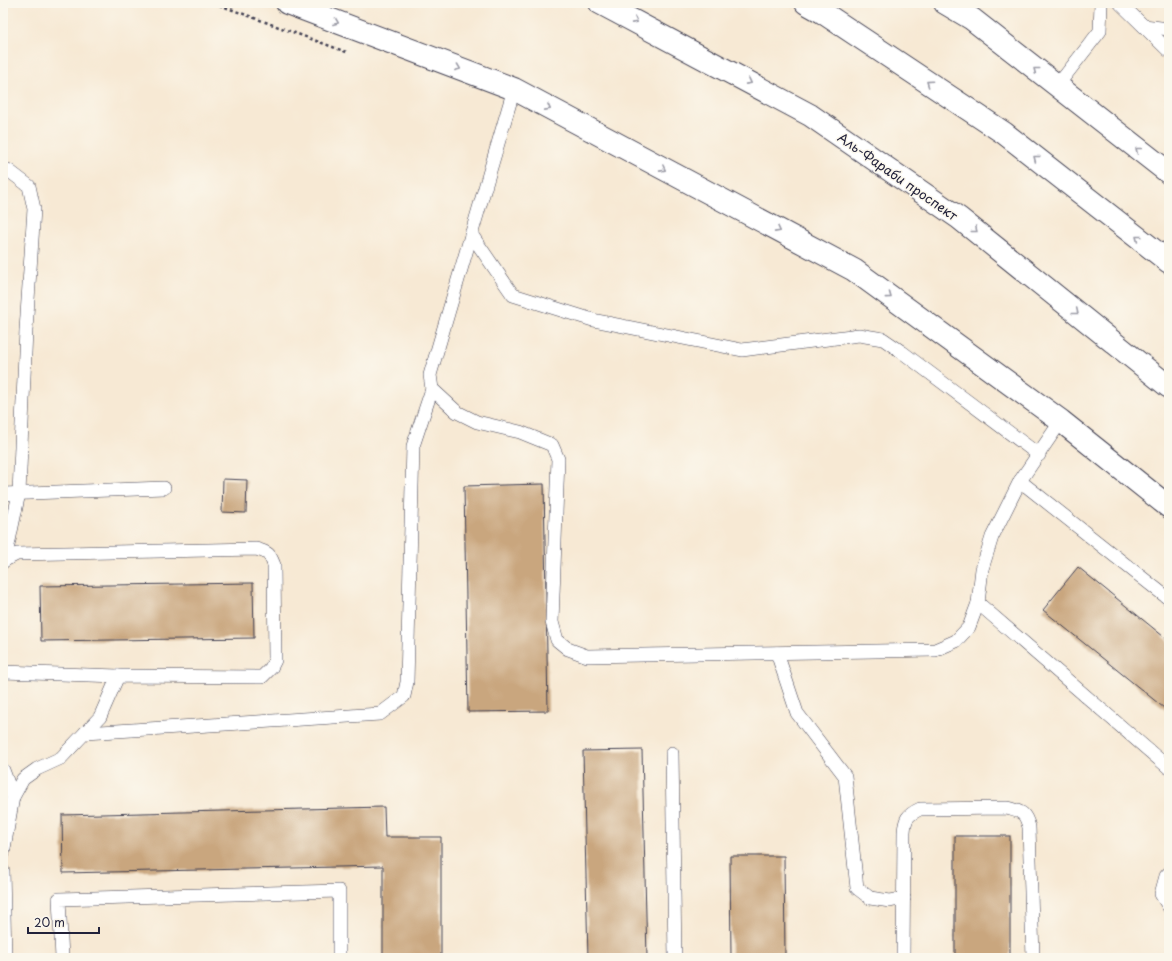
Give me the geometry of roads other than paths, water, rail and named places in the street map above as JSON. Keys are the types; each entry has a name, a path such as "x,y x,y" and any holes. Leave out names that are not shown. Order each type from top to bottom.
{"street":[{"path":"287,3 514,89 854,270 1061,421 1169,507"},
{"name":"Аль-Фараби проспект","path":"600,3 810,115 959,218 1169,387"},
{"path":"806,3 1004,132 1169,262"},
{"path":"945,3 972,19 1169,173"}],"lane":[{"path":"1057,86 1100,31 1101,3"},
{"path":"1120,3 1169,51"},
{"path":"1144,26 1169,29"},
{"path":"85,733 380,714 404,696 406,682 414,446 432,390 430,375 514,89"},
{"path":"3,169 8,170 29,186 34,209 26,330 19,493 4,561"},
{"path":"471,234 512,295 593,320 742,350 859,335 883,340 902,352 1039,455"},
{"path":"432,390 457,412 477,422 520,432 552,445 558,459 552,622 557,640 568,649 587,656 935,650 956,641 969,627 978,603 982,569 992,537 1020,482 1061,421"},
{"path":"1020,482 1169,599"},
{"path":"3,494 164,488"},
{"path":"3,672 118,676 262,677 271,668 275,660 274,565 270,555 264,551 248,549 17,554 4,561"},
{"path":"978,603 1169,768"},
{"path":"777,652 797,713 845,776 857,888 870,898 890,901 904,898"},
{"path":"3,854 13,797 23,779 37,769 61,758 100,717 118,676"},
{"path":"672,753 676,958"},
{"path":"3,770 13,797"},
{"path":"903,958 905,820 912,813 920,809 999,808 1007,808 1018,811 1026,816 1029,827 1033,958"},
{"path":"3,871 5,958"},
{"path":"1169,872 1166,876 1161,894 1169,907"},
{"path":"62,958 59,899 339,891 339,958"}]}
